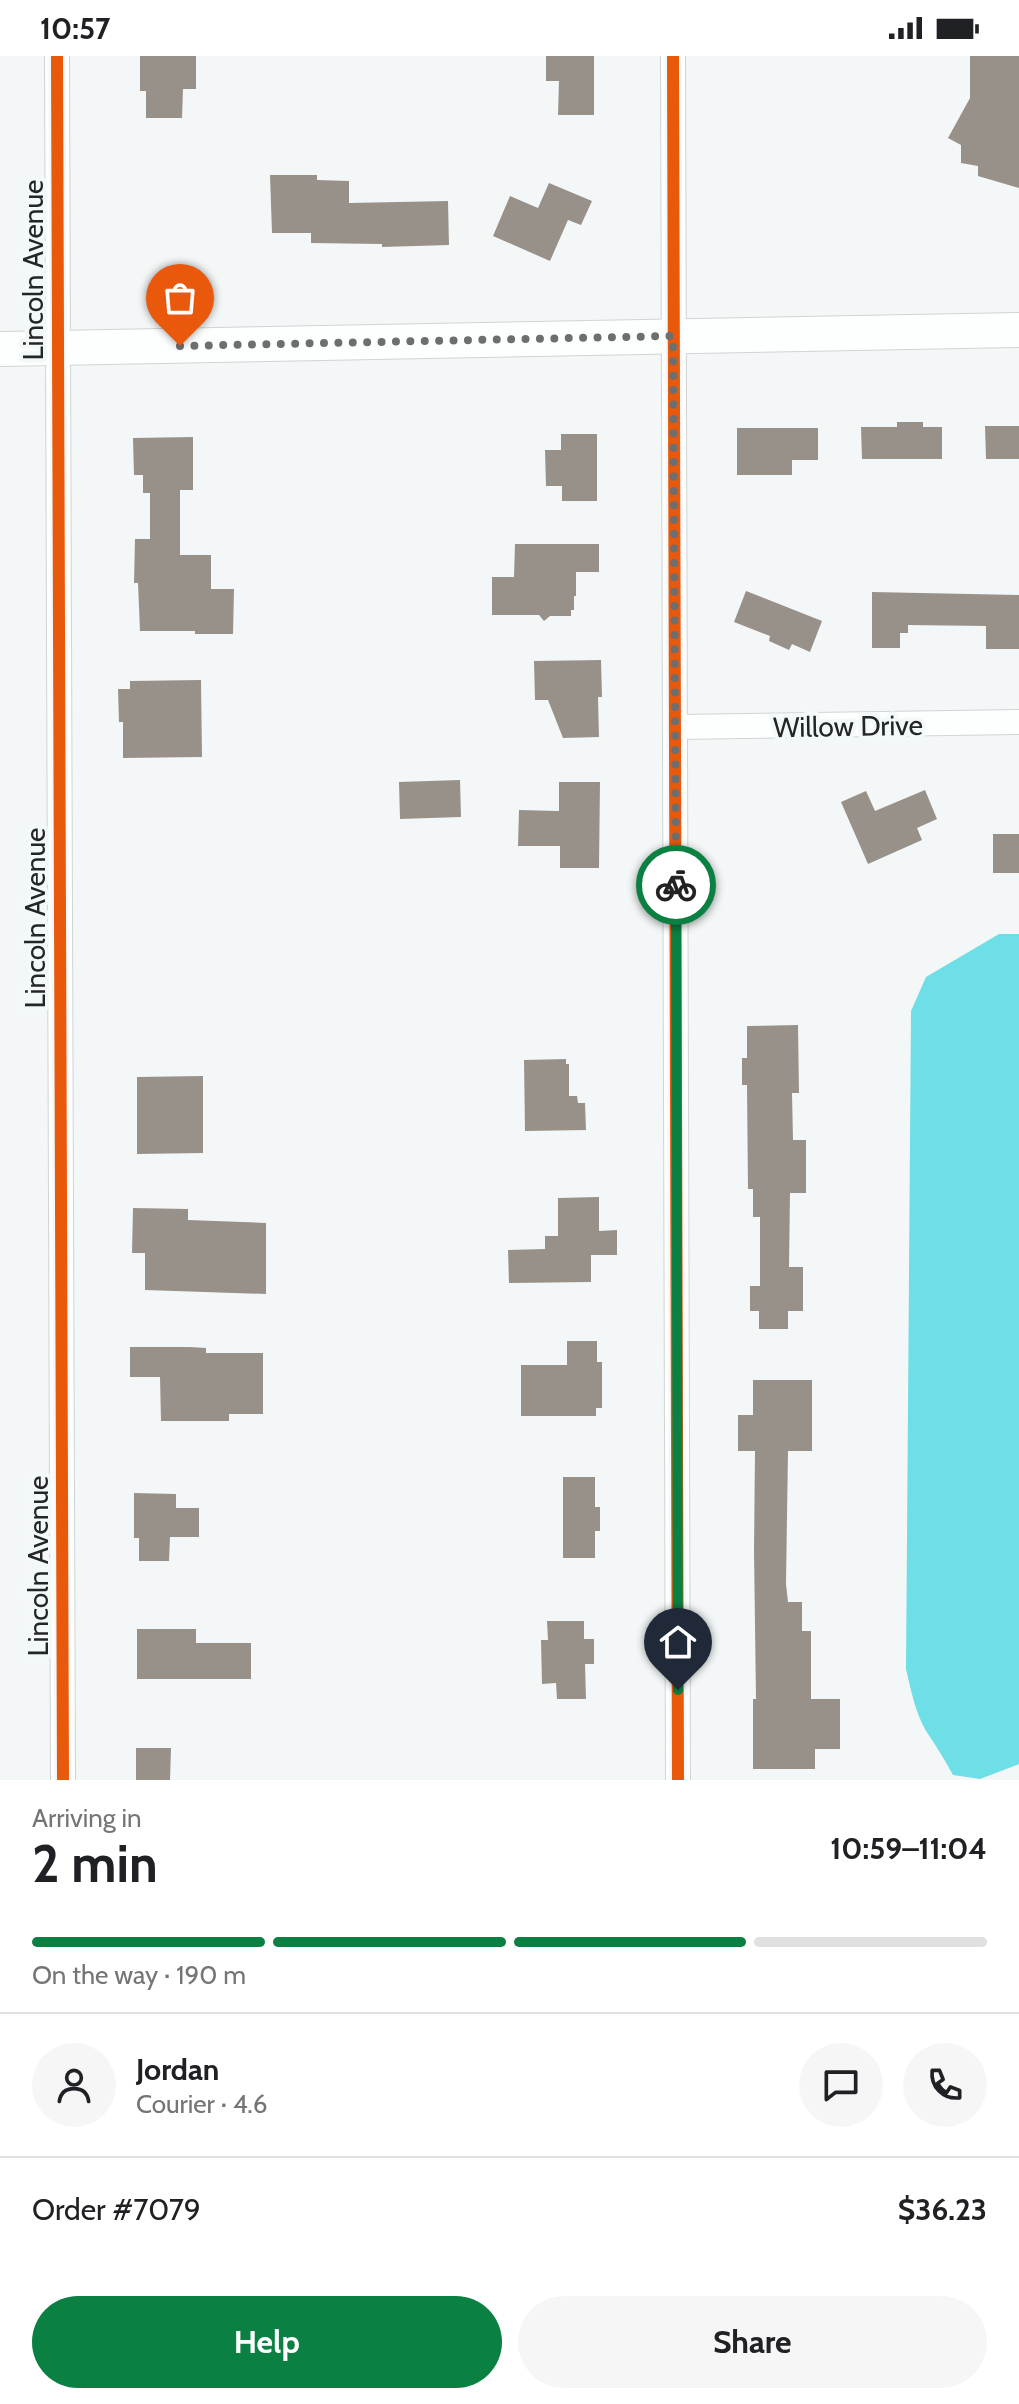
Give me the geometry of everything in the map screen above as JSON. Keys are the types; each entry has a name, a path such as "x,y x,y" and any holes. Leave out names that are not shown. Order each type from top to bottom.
{"main road":[{"path":"0,349 1019,330"}],"street":[{"name":"Lincoln Avenue","path":"57,56 63,1780"},
{"path":"673,56 678,1780"},
{"name":"Willow Drive","path":"676,727 1019,722"}],"water":[{"path":"999,934 1019,934 1019,1764 980,1779 953,1775 922,1724 906,1669 911,1011 926,977"}],"building":[{"path":"140,56 196,56 196,89 183,89 182,118 146,118 146,91 140,91"},
{"path":"546,56 594,56 594,115 558,115 559,81 546,81"},
{"path":"970,56 1019,56 1019,188 978,176 978,166 961,163 961,145 948,138 970,98"},
{"path":"270,175 317,175 317,180 349,181 349,203 448,201 449,245 382,247 382,244 311,243 311,233 272,233"},
{"path":"549,183 592,201 581,225 568,220 550,261 493,236 510,196 538,208"},
{"path":"897,422 923,422 923,427 942,427 942,459 862,459 861,427 897,427"},
{"path":"985,426 1019,426 1019,459 986,459"},
{"path":"737,428 818,428 818,460 792,460 792,475 737,475"},
{"path":"561,434 597,434 597,501 562,501 562,486 546,486 545,450 561,450"},
{"path":"193,437 193,490 180,490 180,555 211,555 211,589 234,589 233,634 140,631 138,583 134,583 135,539 150,539 150,493 143,493 143,475 134,475 133,438"},
{"path":"515,544 599,544 599,572 576,572 576,596 571,616 550,616 544,621 539,615 492,615 492,577 514,577"},
{"path":"746,591 822,621 810,652 792,644 789,650 769,641 770,636 734,622"},
{"path":"872,592 1019,595 1019,649 986,649 986,626 908,625 908,633 900,633 900,648 872,648"},
{"path":"601,660 599,737 563,738 548,700 535,700 534,661"},
{"path":"201,680 202,757 123,758 123,722 119,722 118,689 130,689 130,681"},
{"path":"460,780 461,817 400,819 399,782"},
{"path":"559,782 600,782 599,868 560,868 560,846 518,846 519,810 559,811"},
{"path":"925,790 937,819 917,828 922,840 868,864 841,802 866,791 875,811"},
{"path":"993,834 1019,834 1019,873 993,873"},
{"path":"798,1025 799,1093 792,1093 793,1140 806,1140 806,1193 790,1193 789,1267 803,1267 803,1311 788,1311 788,1329 759,1329 759,1311 750,1311 750,1286 760,1286 760,1217 753,1217 753,1189 748,1189 747,1085 742,1085 742,1058 747,1058 747,1026"},
{"path":"566,1059 566,1064 569,1064 569,1096 577,1096 578,1103 585,1103 586,1130 525,1131 524,1060"},
{"path":"203,1076 203,1153 137,1154 137,1077"},
{"path":"599,1197 599,1231 617,1230 617,1255 591,1255 591,1282 509,1283 508,1250 545,1249 545,1236 558,1236 558,1198"},
{"path":"133,1208 188,1209 188,1220 266,1223 266,1294 145,1290 145,1253 132,1253"},
{"path":"567,1341 597,1341 597,1362 602,1362 602,1408 596,1408 596,1416 521,1416 521,1365 567,1365"},
{"path":"130,1347 190,1347 206,1348 206,1353 263,1353 263,1414 229,1414 229,1421 161,1421 160,1377 130,1377"},
{"path":"753,1380 812,1380 812,1451 788,1451 786,1584 788,1602 802,1602 802,1631 811,1631 811,1699 840,1699 840,1749 815,1749 815,1769 753,1769 753,1699 756,1699 755,1451 738,1451 738,1415 753,1415"},
{"path":"563,1477 595,1477 595,1507 600,1507 600,1531 595,1531 595,1558 563,1558"},
{"path":"134,1493 176,1494 176,1508 199,1508 199,1537 170,1537 169,1561 139,1561 139,1538 134,1538"},
{"path":"547,1621 584,1621 584,1639 594,1639 594,1664 585,1664 586,1699 557,1699 556,1683 542,1684 541,1640 548,1640"},
{"path":"137,1629 196,1629 196,1643 251,1643 251,1679 137,1679"},
{"path":"136,1748 171,1748 170,1780 136,1780"}],"cycle path":[{"path":"57,56 63,1780"},
{"path":"673,56 678,1780"}],"way so far":[{"path":"180,346 673,336 676,885"}],"route":[{"path":"676,885 678,1690"}]}
